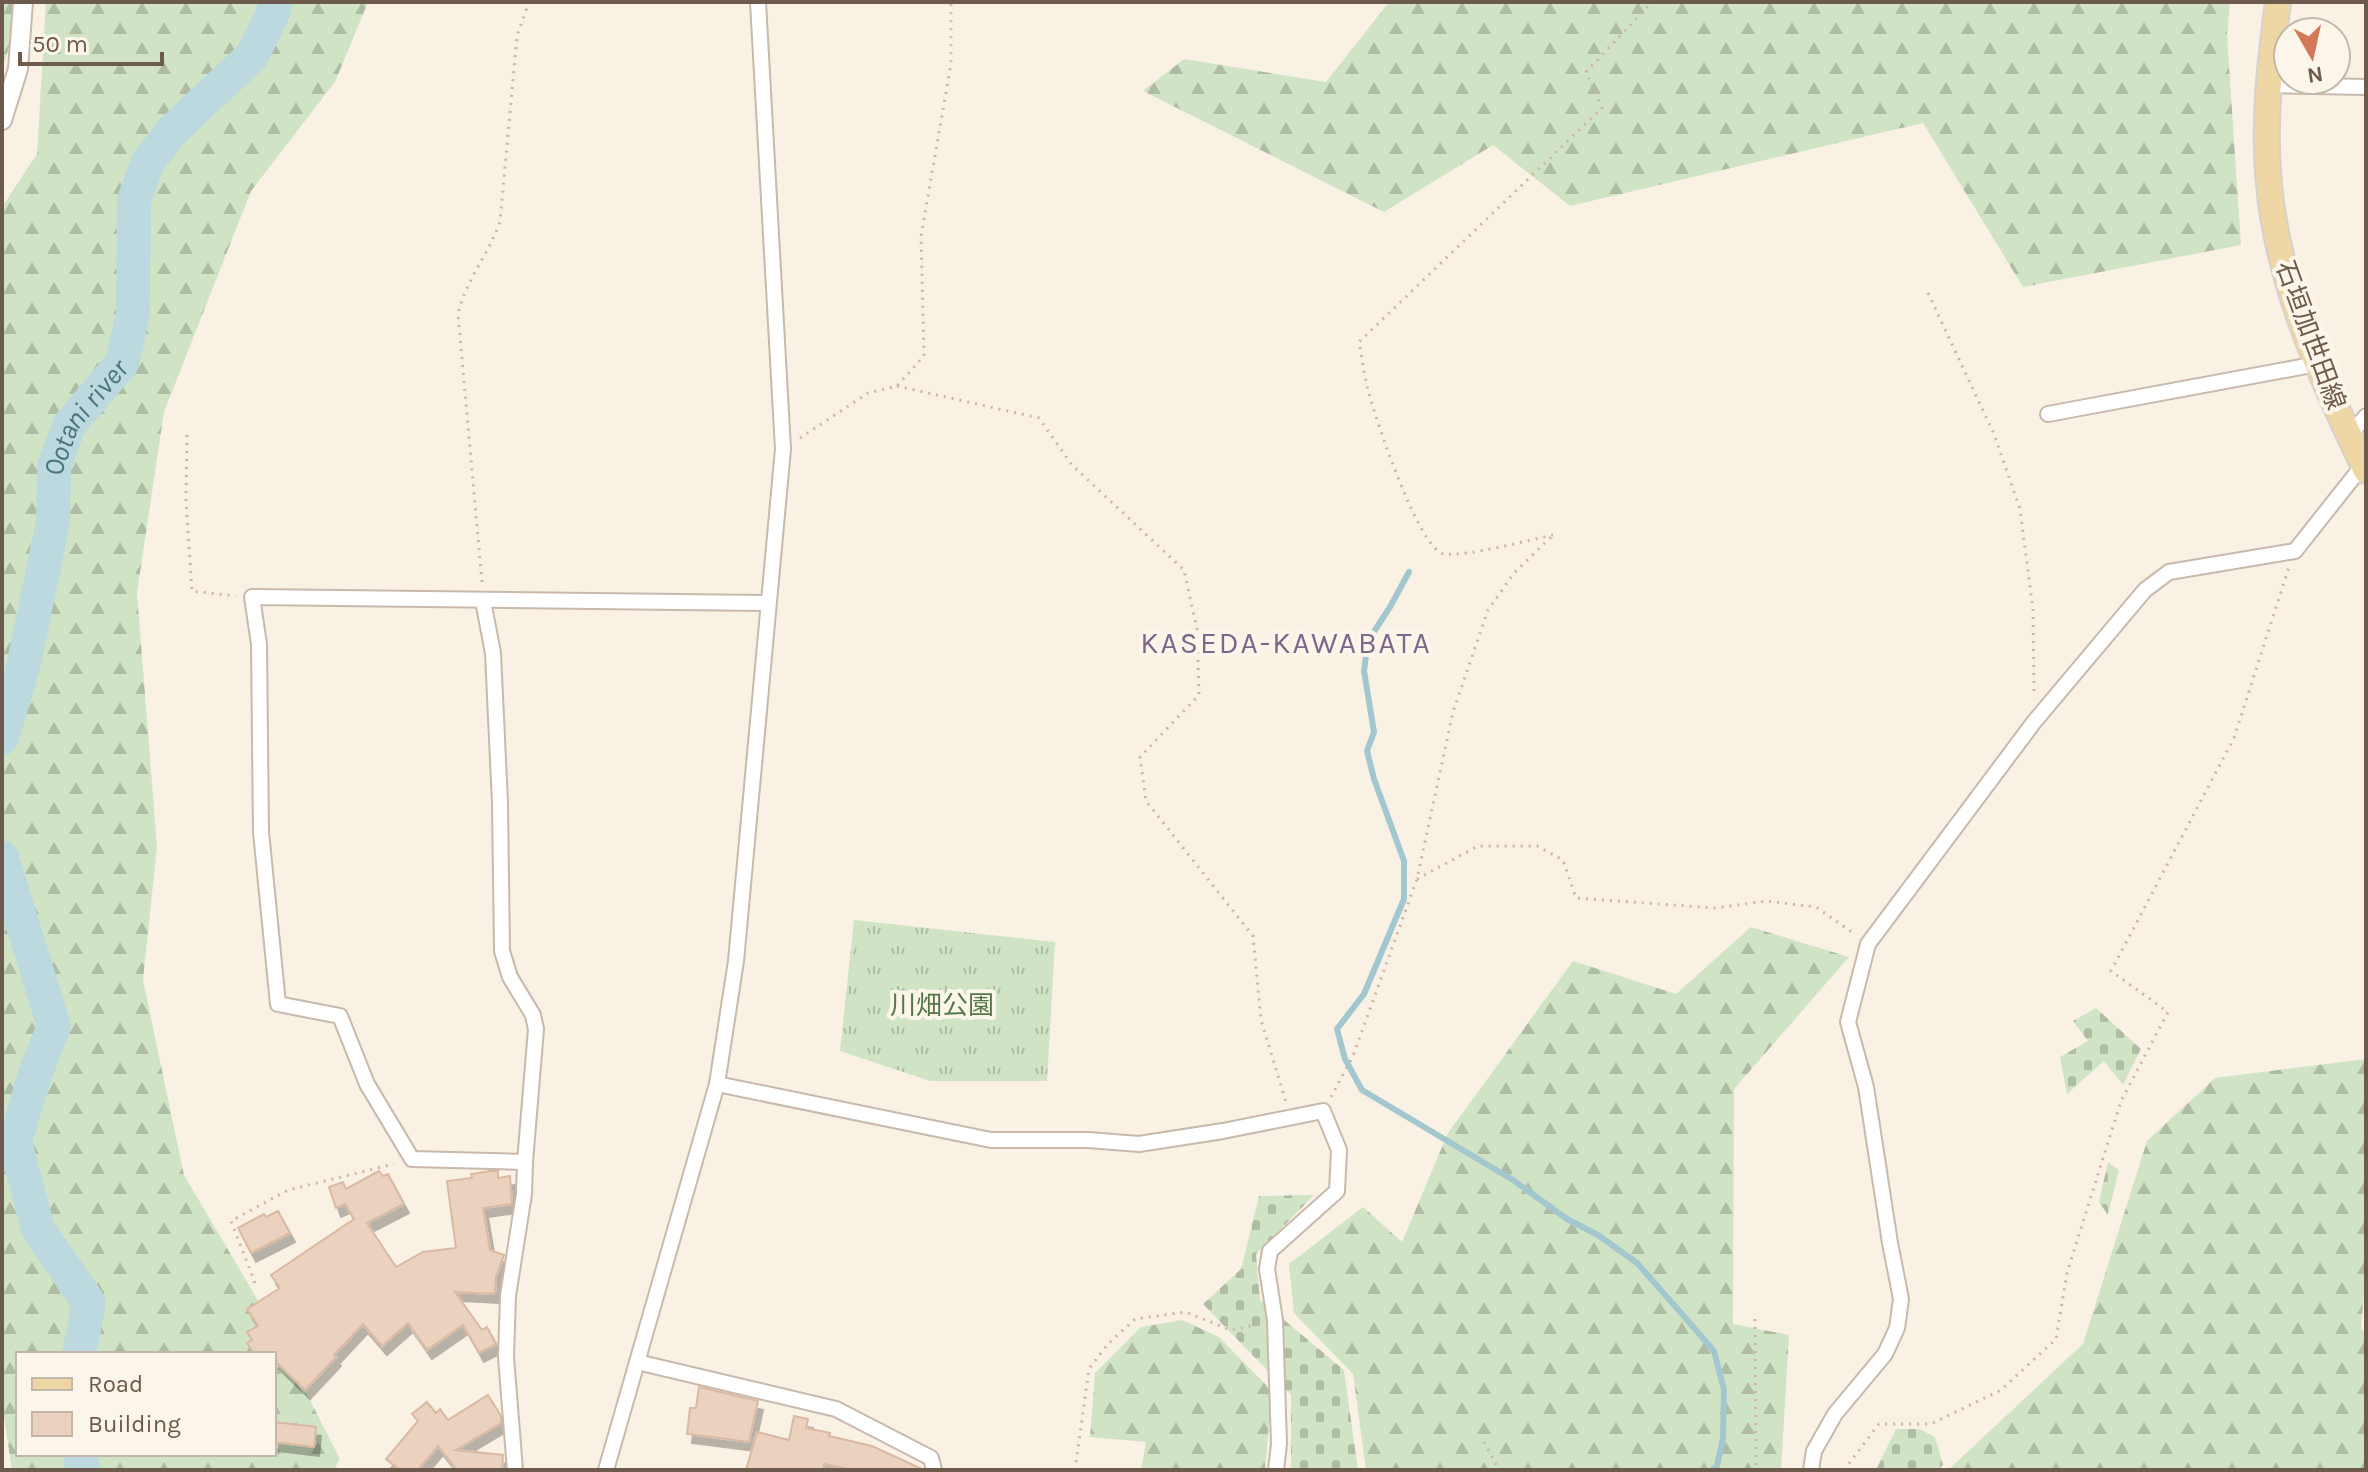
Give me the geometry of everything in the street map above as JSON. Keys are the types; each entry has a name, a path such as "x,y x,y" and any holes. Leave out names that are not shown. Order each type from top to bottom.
{"main road":[{"name":"石垣加世田線","path":"2278,2 2267,85 2268,172 2275,228 2285,277 2317,364 2364,468"}],"street":[{"path":"2,120 18,69 23,2"},
{"path":"606,1470 717,1084 738,946 783,449 758,2"},
{"path":"2267,85 2366,87"},
{"path":"2048,414 2317,364"},
{"path":"2349,436 2366,416"},
{"path":"1811,1470 1814,1451 1835,1414 1885,1354 1897,1328 1901,1299 1866,1087 1848,1022 1868,944 2034,722 2145,590 2169,572 2295,551 2364,468"},
{"path":"525,1162 412,1159 367,1084 340,1016 278,1004 261,832 259,644 252,597 767,603"},
{"path":"483,601 493,653 500,803 502,951 510,977 533,1015 536,1029 524,1194 508,1296 506,1357 515,1470"},
{"path":"717,1084 991,1140 1088,1140 1139,1144 1323,1111 1339,1150 1337,1191 1270,1251 1267,1269 1275,1320 1279,1444 1276,1470"},
{"path":"637,1362 836,1409 931,1458 934,1470"}],"path":[{"path":"483,601 458,314 464,291 500,222 517,36 529,2"},
{"path":"897,386 924,356 921,236 951,64 951,2"},
{"path":"1323,1111 1353,1056 1417,879 1453,712 1488,610 1514,573 1553,535 1483,550 1444,554 1435,550 1412,512 1383,436 1368,389 1359,342 1602,108 1586,72 1652,2"},
{"path":"1928,293 1994,434 2020,509 2033,610 2034,722"},
{"path":"783,449 868,393 897,386 1039,418 1072,465 1184,570 1197,629 1199,695 1140,757 1146,801 1253,936 1261,1020 1291,1117"},
{"path":"187,435 186,500 192,591 252,597"},
{"path":"1844,1470 1879,1424 1931,1424 2001,1390 2056,1339 2067,1273 2121,1101 2168,1012 2111,971 2234,738 2295,551"},
{"path":"1417,879 1478,846 1537,846 1563,860 1576,898 1715,908 1767,901 1816,907 1868,944"},
{"path":"255,1283 231,1221 288,1190 412,1159"},
{"path":"1075,1470 1089,1369 1107,1345 1135,1319 1185,1312 1231,1330 1275,1320"},
{"path":"1755,1319 1756,1470"},
{"path":"1484,1442 1499,1470"}],"green space":[{"path":"2,2 25,2 2,68"},
{"path":"46,2 368,2 335,82 251,191 164,412 137,593 157,847 143,980 184,1175 266,1314 340,1459 334,1470 12,1470 2,1404 2,207 37,154"},
{"path":"1389,2 2230,2 2227,35 2241,245 2023,287 1923,123 1570,206 1493,145 1384,212 1143,91 1184,59 1326,82"},
{"name":"川畑公園","path":"854,920 1055,942 1047,1081 930,1081 840,1051"},
{"path":"1751,927 1849,957 1734,1089 1733,1324 1789,1335 1781,1470 1366,1470 1353,1374 1294,1313 1289,1264 1363,1207 1402,1242 1448,1133 1573,961 1676,994"},
{"path":"2096,1008 2141,1049 2123,1085 2104,1061 2067,1094 2060,1057 2088,1041 2073,1021"},
{"path":"2366,1059 2366,1270 2361,1329 2366,1333 2366,1470 1948,1470 2083,1344 2147,1141 2215,1078"},
{"path":"2108,1162 2119,1170 2108,1215 2099,1202"},
{"path":"1314,1195 1256,1254 1260,1300 1344,1370 1358,1470 1291,1470 1291,1395 1203,1304 1241,1269 1259,1196"},
{"path":"1182,1320 1219,1337 1272,1391 1265,1470 1141,1470 1146,1442 1090,1437 1095,1373 1141,1327"},
{"path":"1896,1429 1919,1429 1935,1437 1943,1465 1938,1470 1876,1470"}],"building":[{"path":"379,1171 383,1176 388,1174 404,1204 367,1223 396,1267 423,1252 456,1248 447,1181 472,1178 471,1174 490,1171 498,1171 498,1178 510,1176 512,1204 483,1208 490,1250 504,1255 496,1277 495,1294 455,1292 482,1330 487,1327 496,1344 479,1353 463,1325 427,1350 408,1323 382,1346 363,1324 305,1390 276,1362 276,1352 253,1352 247,1343 252,1340 247,1332 258,1326 247,1309 280,1288 271,1275 354,1219 345,1204 336,1208 329,1187 343,1182 346,1189"},
{"path":"278,1211 290,1233 251,1253 238,1228 264,1214 266,1217"},
{"path":"699,1387 758,1401 749,1442 687,1434 690,1408 696,1408"},
{"path":"488,1395 501,1416 501,1423 456,1450 503,1455 502,1470 457,1470 438,1446 418,1470 400,1470 386,1459 418,1421 412,1414 427,1402 436,1413 440,1409 448,1420"},
{"path":"794,1416 808,1419 806,1428 872,1446 924,1470 852,1470 824,1464 823,1470 746,1470 757,1432 789,1440"},
{"path":"276,1422 316,1427 314,1447 276,1442"}],"waterway":[{"name":"Ootani river","path":"2,738 24,663 53,522 54,467 69,425 122,363 133,314 134,200 148,162 173,130 252,56 273,13 275,2"},
{"path":"1409,572 1368,641 1364,671 1374,732 1367,751 1404,861 1404,899 1364,994 1337,1029 1345,1059 1362,1090 1513,1180 1637,1263 1714,1351 1724,1390 1723,1438 1717,1466 1712,1470"},
{"name":"Ootani river","path":"2,858 54,1026 34,1077 15,1142 38,1229 89,1303 79,1352"},
{"name":"Ootani river","path":"80,1456 83,1470"}],"district":[{"name":"KASEDA-KAWABATA","path":"1286,643"}]}
